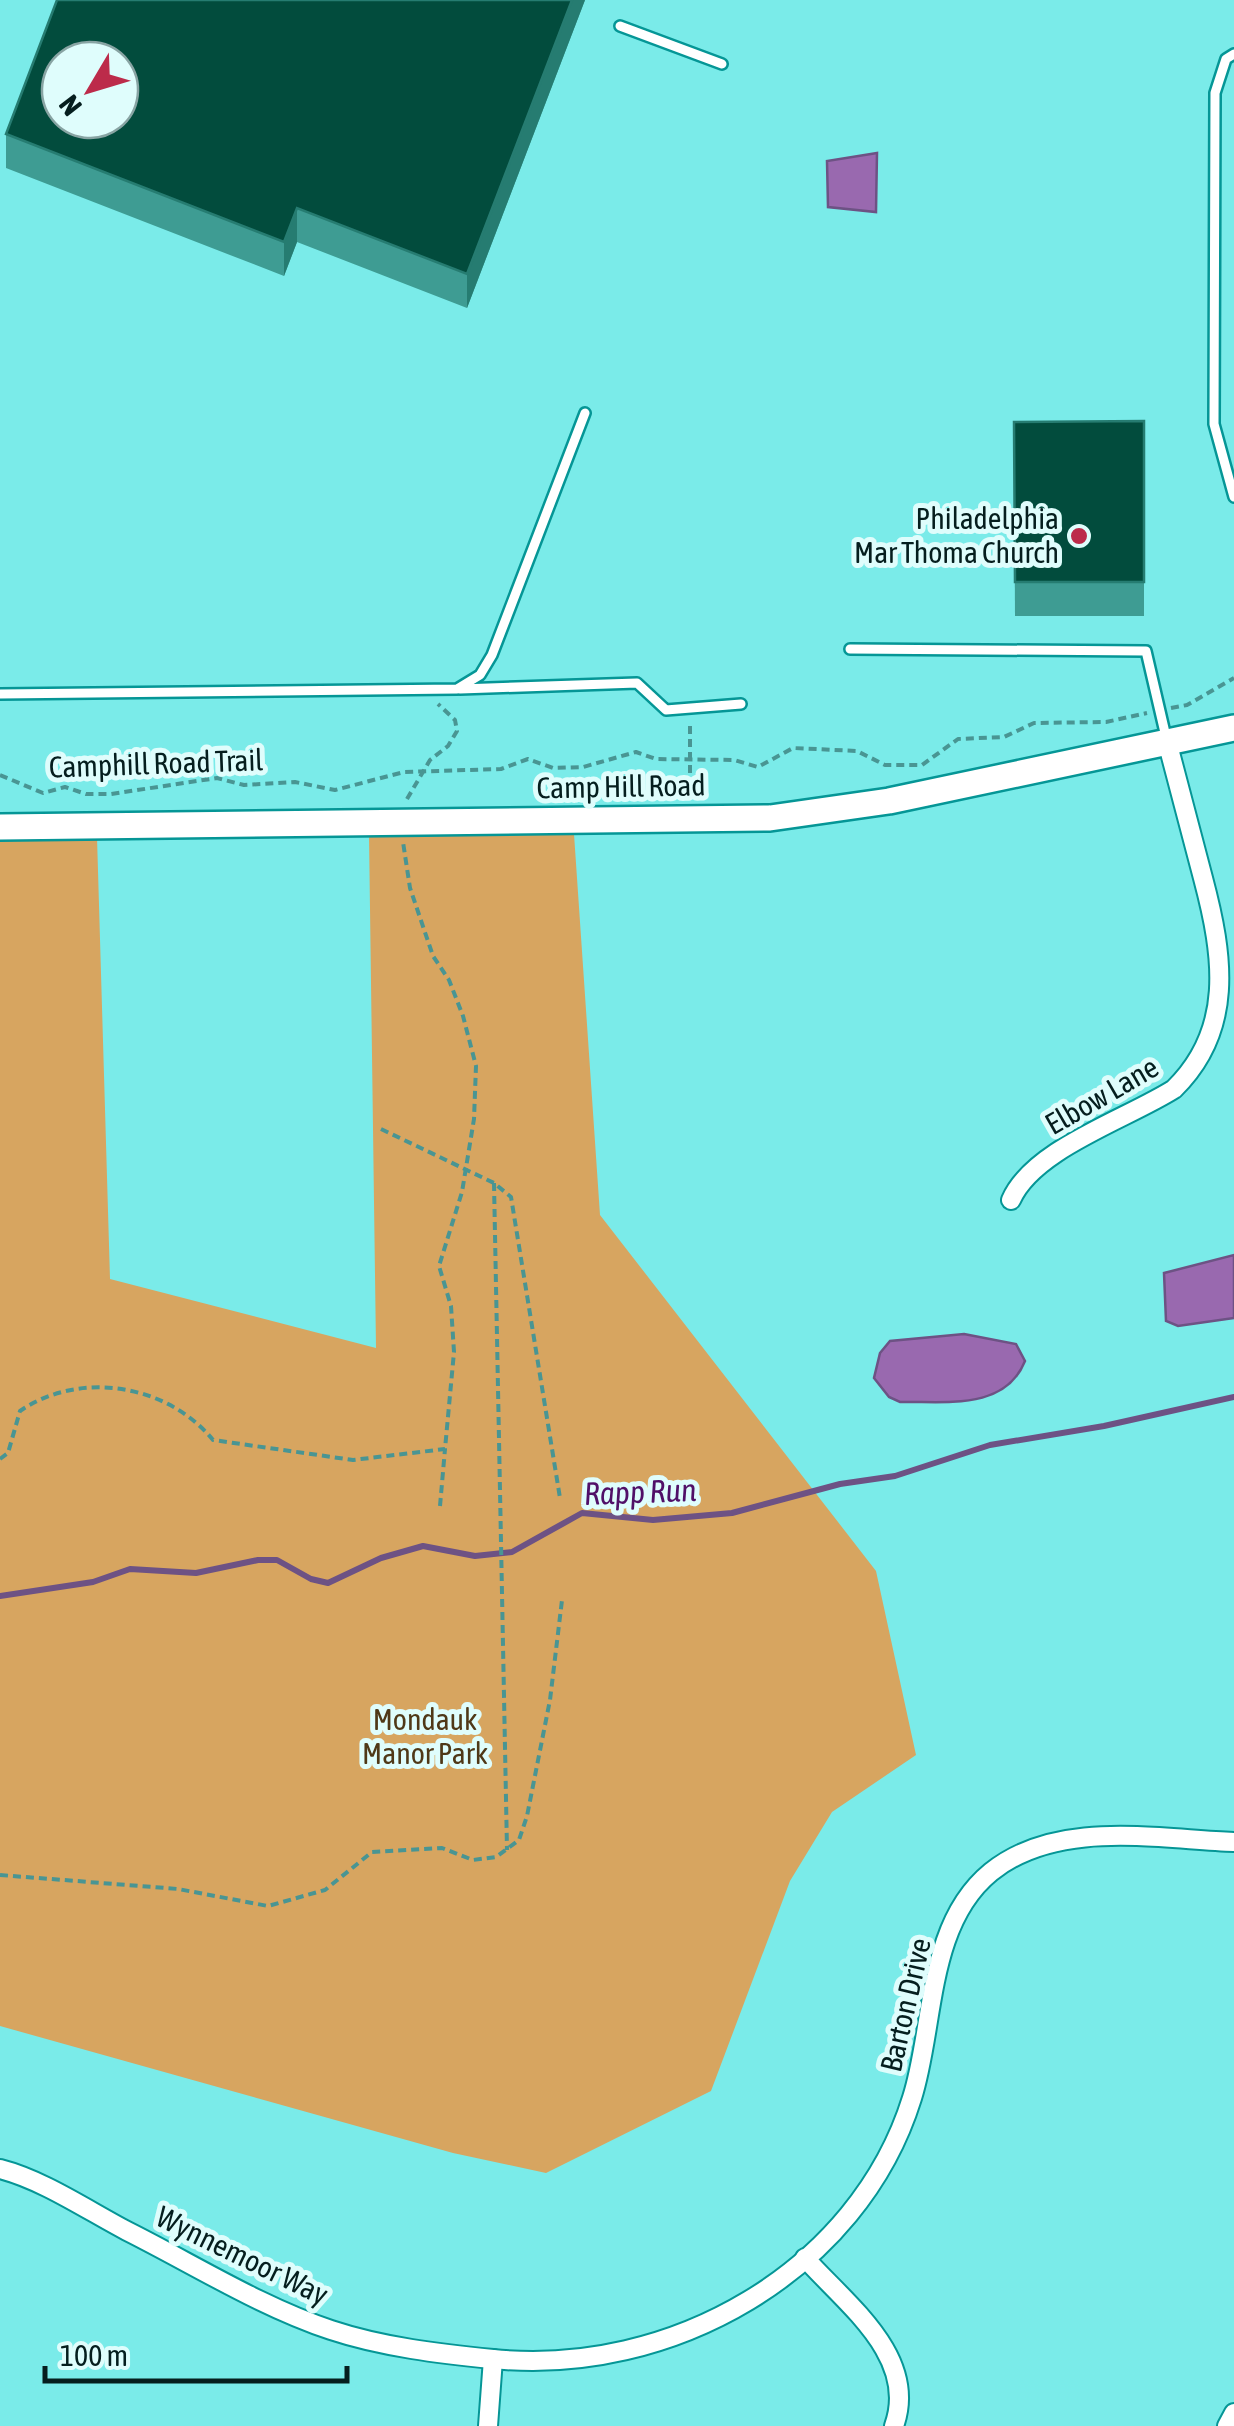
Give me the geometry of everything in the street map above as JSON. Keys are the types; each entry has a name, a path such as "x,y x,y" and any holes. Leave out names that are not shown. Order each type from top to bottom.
{"street":[{"name":"Camp Hill Road","path":"0,827 770,818 889,801 1234,728"},
{"name":"Elbow Lane","path":"1011,1200 1018,1184 1052,1156 1191,1076 1214,1044 1225,1002 1225,965 1168,744"},
{"name":"Barton Drive","path":"805,2258 854,2209 892,2150 912,2096 935,1982 956,1919 988,1874 1031,1850 1078,1837 1234,1842"},
{"name":"Wynnemoor Way","path":"0,2169 330,2330 493,2359 571,2360 640,2348 693,2332 740,2307 805,2258"},
{"path":"805,2258 894,2364 900,2394 894,2426"},
{"path":"488,2426 493,2359"},
{"path":"1227,2426 1234,2413"}],"lane":[{"path":"620,26 722,64"},
{"path":"1234,54 1226,59 1215,93 1214,424 1234,497"},
{"path":"457,688 480,675 492,655 585,414"},
{"path":"850,649 1146,652 1168,744"},
{"path":"0,694 435,692 457,688 637,684 666,710 741,704"}],"path":[{"name":"Camphill Road Trail","path":"0,774 42,792 65,787 86,794 111,794 217,778 244,785 295,782 335,790 370,784 387,776 500,768 528,759 553,768 583,767 636,752 656,759 734,760 758,768 793,748 833,748 857,750 901,768 922,765 958,739 1004,737 1034,723 1106,722 1187,705 1234,678"},
{"path":"435,692 457,731 404,804 402,822 410,888 433,956 464,1016 476,1066 465,1172 439,1266 450,1306 454,1352 440,1506"},
{"path":"690,708 690,819"},
{"path":"381,1129 494,1183 511,1196 560,1498"},
{"path":"494,1183 507,1850"},
{"path":"0,1459 8,1453 20,1411 55,1392 80,1386 147,1394 187,1417 213,1440 353,1460 445,1449"},
{"path":"0,1875 178,1890 268,1906 325,1890 372,1852 442,1848 473,1860 507,1850 519,1840 527,1816 550,1700 562,1600"}],"green space":[{"name":"Mondauk Manor Park","path":"574,834 600,1215 876,1571 916,1755 832,1812 790,1881 711,2091 546,2173 453,2153 0,2026 0,838 97,837 110,1279 376,1348 369,835"}],"shaded area":[{"path":"877,153 876,212 828,207 827,161"},
{"path":"1234,1255 1234,1318 1178,1326 1166,1321 1164,1273"},
{"path":"964,1334 1016,1344 1025,1361 1016,1377 989,1396 936,1402 900,1402 889,1397 874,1378 880,1353 890,1341"}],"building":[{"path":"57,0 572,0 467,274 297,208 284,242 6,134 40,45 40,140 140,140 140,40 42,40"},
{"name":"Philadelphia Mar Thoma Church","path":"1144,421 1144,582 1015,582 1014,422"}],"waterway":[{"name":"Rapp Run","path":"0,1596 93,1582 130,1569 196,1573 258,1560 277,1560 311,1579 328,1583 381,1558 423,1546 475,1556 512,1552 582,1513 653,1520 732,1513 840,1484 895,1476 990,1445 1104,1426 1234,1397"}],"place":[{"name":"Philadelphia Mar Thoma Church","path":"1079,536"}]}
